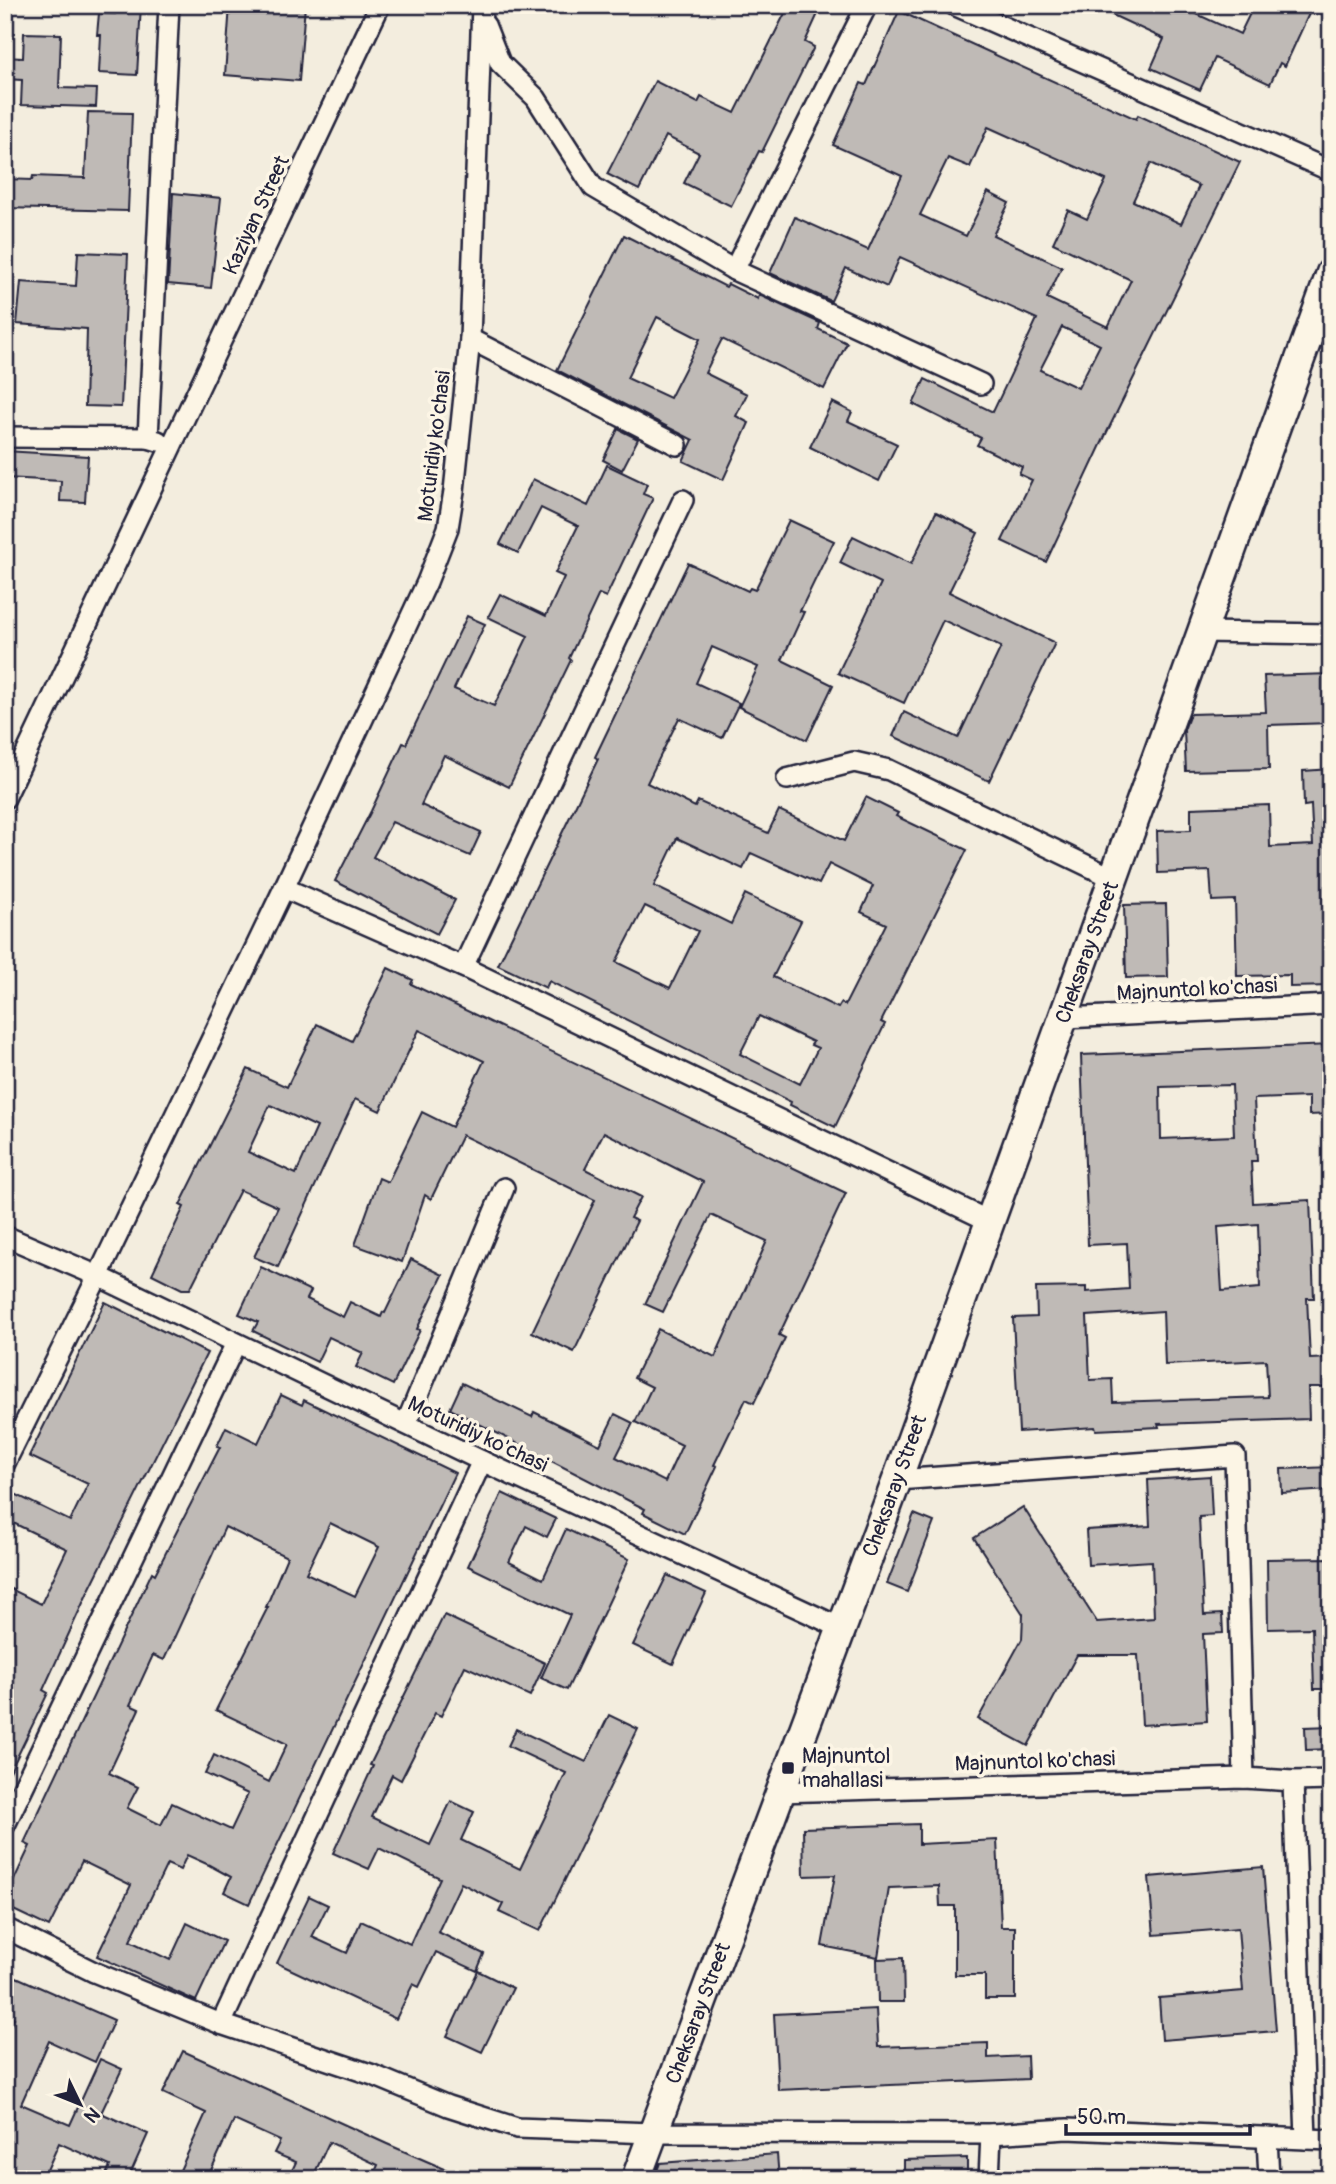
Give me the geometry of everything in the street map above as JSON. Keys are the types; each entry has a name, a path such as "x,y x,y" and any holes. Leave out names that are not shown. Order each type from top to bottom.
{"street":[{"path":"148,438 169,5"},
{"name":"Kaziyan Street","path":"5,798 380,5"},
{"path":"734,270 867,5"},
{"path":"954,5 1331,171"},
{"name":"Moturidiy ko'chasi","path":"482,11 500,63 536,98 593,187 734,270 981,384"},
{"name":"Moturidiy ko'chasi","path":"5,1463 284,888 427,582 448,528 470,338 482,11"},
{"name":"Cheksaray Street","path":"636,2179 897,1480 1065,1018 1201,632 1329,285"},
{"path":"470,338 677,444"},
{"path":"5,437 148,438 173,444"},
{"path":"463,967 683,500"},
{"path":"1201,632 1331,635"},
{"path":"788,779 854,762 889,770 1113,878"},
{"path":"284,888 463,967 991,1222"},
{"name":"Majnuntol ko'chasi","path":"1065,1018 1331,1005"},
{"path":"405,1424 504,1188"},
{"name":"Moturidiy ko'chasi","path":"5,1236 98,1276 482,1461 841,1628"},
{"path":"5,1825 236,1343"},
{"path":"897,1480 1235,1456 1244,1778"},
{"path":"221,2024 482,1461"},
{"name":"Majnuntol ko'chasi","path":"779,1792 1244,1778 1331,1780"},
{"path":"1293,1781 1306,2139"},
{"path":"5,1928 94,1972 221,2024 373,2075 447,2106 517,2128 653,2133 991,2134 1067,2129 1331,2140"},
{"path":"989,2179 991,2134"},
{"path":"1267,2137 1269,2179"}],"building":[{"path":"116,5 141,5 137,75 99,73 99,13 115,14"},
{"path":"230,5 305,5 299,81 225,75"},
{"path":"789,5 822,5 805,42 814,47 762,152 759,151 731,206 684,183 699,153 666,136 639,190 607,174 655,81 698,103 701,97 735,113"},
{"path":"1091,5 1177,5 1240,34 1254,5 1313,5 1285,66 1280,63 1270,84 1215,58 1200,90 1151,68 1164,39"},
{"path":"899,11 1136,119 1138,115 1240,162 1046,562 1002,541 1032,480 1019,474 1022,467 977,445 981,438 913,404 925,379 993,412 1037,319 900,257 887,287 846,268 831,301 770,273 795,217 868,250 902,176 833,145 861,83 866,85","holes":["988,127 1106,180 1087,219 1068,210 1053,243 1131,280 1108,327 1047,298 1062,267 993,235 1009,203 988,192 966,236 920,215 948,158 970,167","1151,163 1199,186 1181,224 1133,201","1062,327 1100,345 1078,388 1040,370"]},
{"path":"24,33 61,34 59,88 97,89 96,107 21,105 22,80 5,79 5,57 23,58"},
{"path":"88,112 132,113 128,211 5,208 5,179 32,180 33,176 85,178"},
{"path":"173,193 221,198 211,288 168,284"},
{"path":"624,235 726,287 728,284 758,299 759,295 820,323 818,329 847,343 824,389 722,339 705,373 747,394 736,416 749,423 723,480 683,461 693,440 557,370","holes":["657,317 700,339 670,398 627,378"]},
{"path":"78,252 128,254 121,407 85,406 87,329 17,324 21,282 76,286"},
{"path":"832,402 852,412 848,421 897,444 879,481 810,447"},
{"path":"618,429 638,439 622,470 603,460"},
{"path":"5,451 88,456 85,502 60,501 61,481 5,478"},
{"path":"607,465 647,484 643,494 653,498 606,597 599,594 569,658 571,660 509,787 444,755 421,805 481,832 470,856 392,822 373,857 455,900 437,934 335,881 403,743 406,744 467,616 485,624 454,689 494,706 528,636 488,617 500,594 546,616 564,577 555,573 578,526 541,508 518,553 500,544 533,479 588,506"},
{"path":"936,512 978,533 949,592 1055,643 989,781 893,736 904,712 958,738 1001,647 943,620 904,703 838,673 881,583 840,563 853,536 911,564"},
{"path":"789,520 834,541 800,611 804,612 782,660 833,685 807,740 739,707 758,667 712,647 696,683 739,703 722,738 679,718 647,783 695,807 698,801 768,833 779,810 844,841 866,797 898,813 896,816 967,850 881,1022 885,1024 835,1127 790,1105 791,1102 549,981 546,988 498,965 598,759 595,757 688,563 748,591 750,588 755,590","holes":["677,838 743,869 751,853 819,884 829,864 873,886 861,912 886,924 845,1005 841,1003 838,1008 773,977 801,921 745,894 731,924 654,886","645,906 698,931 670,988 616,962","759,1016 813,1042 811,1045 818,1048 800,1084 740,1054"]},
{"path":"1331,674 1331,723 1268,725 1269,769 1186,771 1184,730 1190,714 1266,712 1264,676"},
{"path":"1331,769 1331,986 1290,987 1290,975 1237,976 1235,900 1212,901 1210,871 1158,873 1157,831 1191,830 1191,808 1269,805 1270,847 1313,845 1311,805 1304,806 1303,771"},
{"path":"1166,904 1168,977 1126,978 1124,905"},
{"path":"388,968 413,980 411,984 846,1193 779,1335 785,1338 754,1403 746,1399 685,1534 643,1513 645,1509 450,1409 462,1383 532,1417 534,1412 600,1445 615,1414 633,1423 616,1457 665,1482 682,1445 635,1422 652,1387 634,1378 658,1329 715,1357 767,1241 711,1215 663,1312 645,1304 703,1182 604,1132 585,1169 641,1197 630,1218 637,1221 574,1352 532,1332 595,1200 462,1135 431,1199 425,1195 402,1262 355,1245 379,1178 388,1182 422,1112 452,1127 484,1061 419,1030 380,1111 355,1099 278,1267 254,1257 278,1207 240,1190 190,1289 182,1289 152,1274 184,1207 180,1205 248,1069 287,1087 317,1024 352,1041","holes":["270,1105 317,1127 296,1174 248,1152"]},
{"path":"1331,1045 1331,1114 1309,1115 1309,1097 1254,1099 1257,1161 1251,1161 1253,1203 1310,1200 1314,1298 1307,1298 1310,1359 1331,1358 1331,1387 1308,1387 1309,1419 1019,1432 1013,1318 1037,1317 1036,1288 1086,1287 1086,1292 1129,1289 1127,1243 1088,1245 1081,1055","holes":["1232,1085 1234,1136 1161,1139 1160,1087","1258,1224 1260,1288 1222,1291 1218,1227","1163,1311 1165,1365 1266,1360 1268,1397 1113,1402 1112,1379 1090,1380 1087,1316"]},
{"path":"411,1259 443,1275 393,1385 356,1367 363,1353 329,1337 317,1362 253,1331 258,1322 239,1314 261,1267 311,1291 307,1299 343,1317 350,1302 381,1317"},
{"path":"105,1302 207,1353 87,1594 43,1690 48,1693 5,1782 5,1586 41,1604 67,1549 5,1519 5,1505 11,1492 70,1521 88,1484 29,1456"},
{"path":"281,1395 302,1405 304,1400 455,1473 249,1904 224,1892 231,1877 209,1865 187,1855 180,1870 167,1864 130,1941 170,1960 187,1923 224,1941 196,2001 97,1956 131,1885 82,1861 49,1927 5,1906 5,1899 30,1846 24,1843 152,1572 155,1574 220,1447 217,1446 226,1427 258,1443","holes":["330,1523 379,1547 355,1596 306,1573","225,1527 287,1557 268,1607 216,1710 287,1744 269,1782 214,1755 205,1774 248,1794 231,1830 172,1803 161,1825 127,1808 138,1787 109,1773 139,1709 130,1705 153,1655 164,1660"]},
{"path":"1331,1467 1331,1490 1282,1493 1281,1469"},
{"path":"1210,1476 1212,1516 1199,1517 1204,1615 1222,1614 1223,1633 1203,1634 1207,1721 1142,1725 1138,1655 1077,1655 1028,1746 978,1719 1022,1639 1023,1614 974,1538 1023,1507 1097,1622 1154,1618 1152,1561 1088,1565 1086,1530 1150,1526 1148,1480"},
{"path":"502,1493 556,1519 547,1537 526,1526 509,1562 543,1579 566,1529 629,1559 567,1690 541,1678 570,1615 468,1566"},
{"path":"914,1514 934,1522 907,1592 887,1584"},
{"path":"1331,1558 1331,1689 1314,1689 1312,1628 1268,1629 1267,1559"},
{"path":"667,1575 706,1593 673,1664 633,1645"},
{"path":"444,1615 545,1663 530,1696 465,1666 441,1716 435,1713 401,1780 392,1775 372,1817 430,1845 451,1801 474,1812 461,1840 520,1869 566,1773 508,1746 516,1729 586,1762 609,1715 638,1729 540,1931 499,1912 503,1904 461,1883 438,1932 484,1954 477,1971 436,1952 419,1987 413,1984 396,2019 277,1963 309,1896 328,1905 312,1937 347,1953 361,1921 410,1944 440,1878 379,1848 369,1869 333,1853 373,1766 370,1765"},
{"path":"1331,1726 1331,1749 1306,1750 1305,1727"},
{"path":"919,1824 919,1844 997,1840 1001,1927 1015,1927 1015,1999 985,1999 985,1975 955,1975 955,1906 940,1906 939,1886 889,1888 878,1957 822,1946 835,1875 804,1876 803,1828"},
{"path":"1263,1867 1276,2031 1162,2040 1159,1998 1243,1991 1238,1928 1154,1935 1149,1877"},
{"path":"903,1958 904,2002 878,2002 877,1959"},
{"path":"478,1971 513,1988 482,2052 447,2036"},
{"path":"5,1972 114,2020 95,2062 49,2041 21,2104 70,2125 100,2059 122,2069 101,2113 148,2134 128,2179 104,2179 110,2166 59,2143 43,2179 5,2179 5,2036 14,2018 5,2014"},
{"path":"876,2009 878,2047 988,2043 988,2058 1027,2056 1028,2079 778,2090 774,2014"},
{"path":"183,2051 468,2179 372,2179 378,2165 329,2142 312,2179 288,2179 296,2162 274,2153 280,2141 234,2120 207,2179 176,2179 206,2113 163,2093"},
{"path":"777,2154 779,2179 654,2179 660,2163"},
{"path":"967,2158 967,2179 904,2179 904,2160"}],"place":[{"name":"Majnuntol mahallasi","path":"788,1768"}]}
